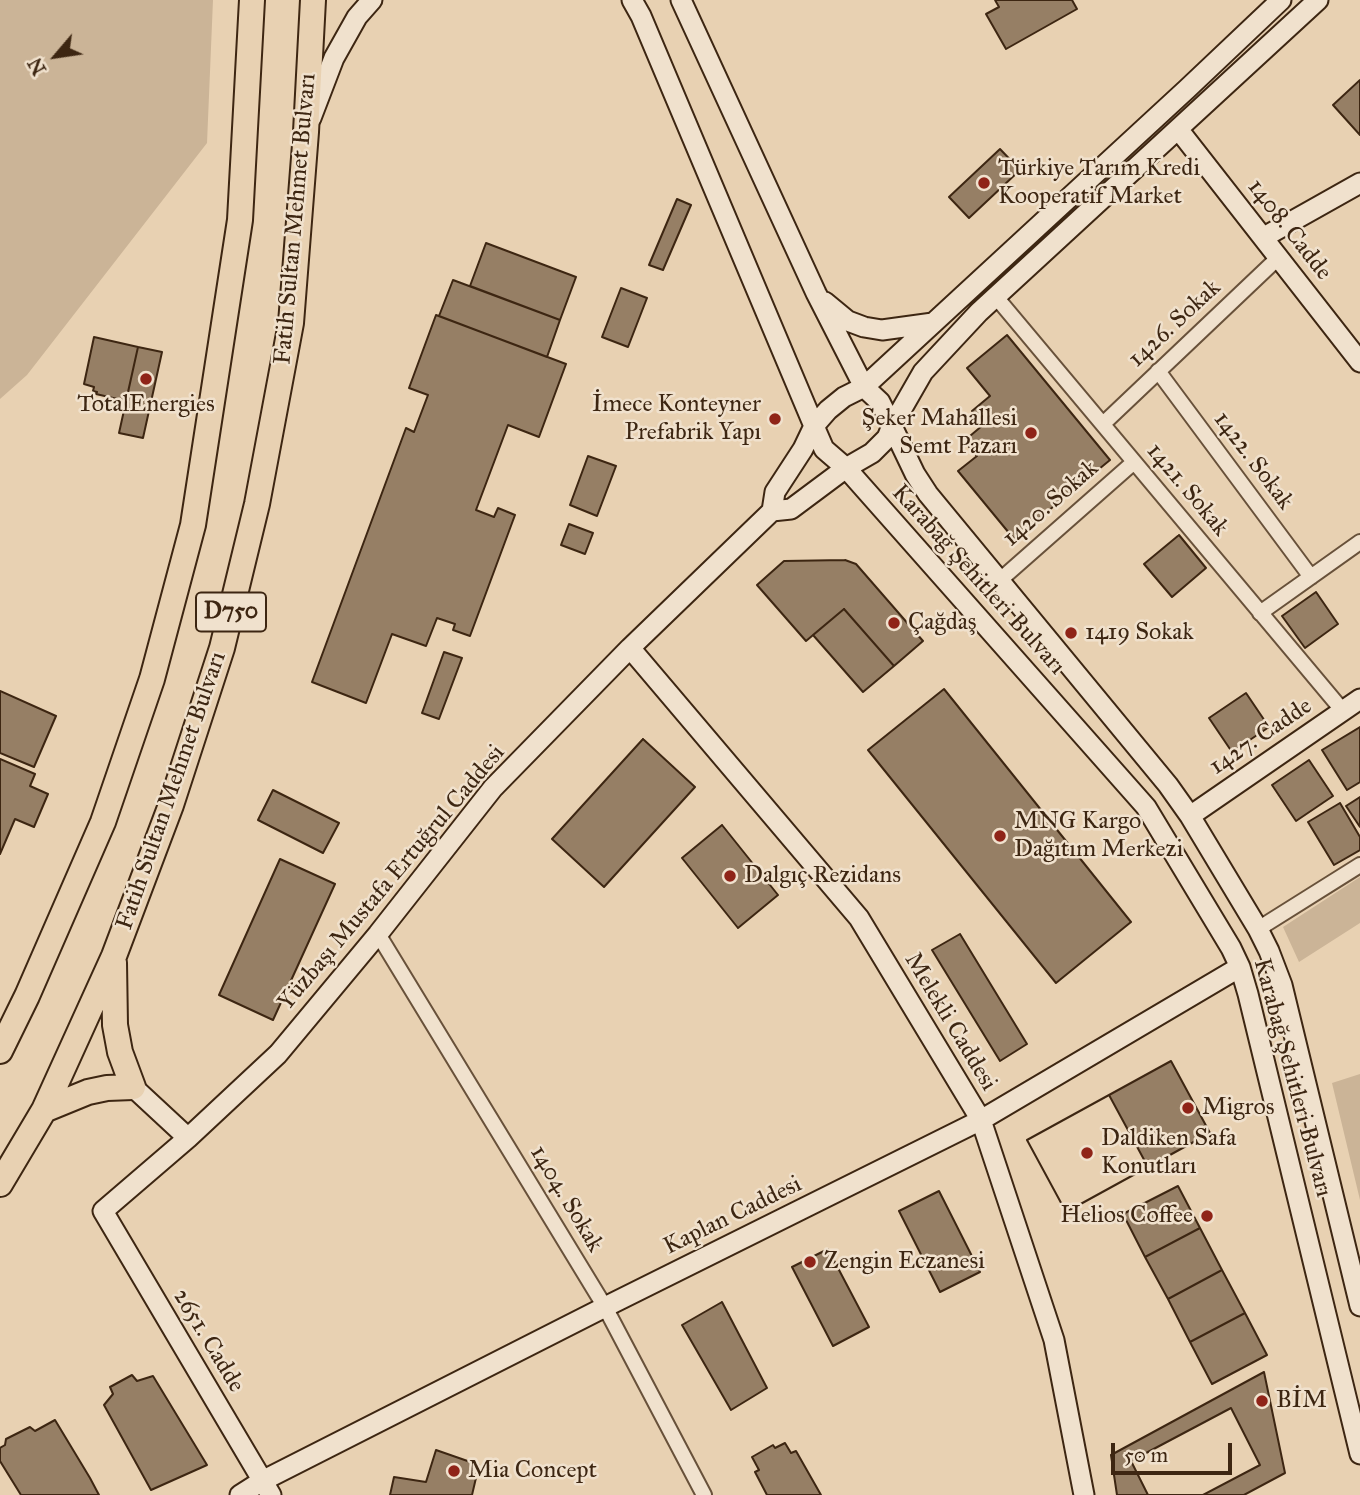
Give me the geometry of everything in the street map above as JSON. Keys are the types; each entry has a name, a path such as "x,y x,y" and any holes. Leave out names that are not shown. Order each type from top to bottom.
{"highway":[{"name":"D750","path":"3,1041 27,996 103,822 152,679 193,525 240,220 252,0"},
{"name":"Fatih Sultan Mehmet Bulvarı","path":"0,1184 44,1110 114,956 171,805 222,648 257,504 291,323 313,0"},
{"path":"44,1110 88,1092 133,1087 120,1052 115,1025 114,956"}],"main road":[{"path":"306,132 334,58 358,17 372,0"},
{"name":"Karabağ Şehitleri Bulvarı","path":"632,0 824,449 846,468 1146,807 1222,930 1240,967 1248,995 1360,1454"},
{"name":"Karabağ Şehitleri Bulvarı","path":"681,0 816,293 864,387 880,402 921,484 1168,785 1258,929 1282,985 1360,1306"},
{"path":"814,426 844,397 864,387 1281,0"},
{"path":"846,468 861,460 887,438 923,372 979,312 1318,0"},
{"name":"1408. Cadde","path":"1178,129 1358,356"},
{"path":"1264,237 1360,183"},
{"path":"816,293 848,321 864,327 882,330 934,322"},
{"name":"Yüzbaşı Mustafa Ertuğrul Caddesi","path":"103,1212 278,1054 378,934 493,788 630,648 772,511 775,492 803,449 814,426"},
{"name":"Yüzbaşı Mustafa Ertuğrul Caddesi","path":"772,511 791,509 846,468"},
{"name":"Melekli Caddesi","path":"630,648 859,918 981,1121 1054,1340 1084,1495"},
{"name":"1427. Cadde","path":"1189,816 1360,699"},
{"name":"Kaplan Caddesi","path":"240,1495 267,1488 605,1307 981,1121 1240,967"},
{"path":"133,1087 188,1138"},
{"name":"2651. Cadde","path":"103,1212 267,1488"}],"street":[{"name":"1426. Sokak","path":"1102,424 1279,257"},
{"name":"1421. Sokak","path":"996,297 1343,711"},
{"name":"1422. Sokak","path":"1158,371 1311,577"},
{"name":"1420. Sokak","path":"999,580 1134,462"},
{"path":"1260,614 1360,542"},
{"path":"1258,929 1360,865"},
{"name":"1404. Sokak","path":"378,934 605,1307 704,1495"}],"shaded area":[{"path":"0,0 213,0 207,143 27,375 0,399"},
{"path":"1360,877 1360,923 1299,962 1283,927"},
{"path":"1360,1074 1360,1200 1332,1083"}],"building":[{"path":"995,0 1072,0 1077,9 1006,49 986,14 999,7"},
{"path":"1360,80 1360,135 1333,105"},
{"name":"Türkiye Tarım Kredi Kooperatif Market","path":"1000,149 1020,170 969,218 949,197"},
{"path":"677,199 691,205 663,270 649,265"},
{"path":"486,243 576,277 560,320 470,286"},
{"path":"453,280 560,320 547,357 439,316"},
{"path":"621,288 647,298 628,347 602,337"},
{"path":"436,315 566,364 539,437 508,425 476,510 494,517 498,508 515,515 470,636 453,630 455,624 437,618 426,646 392,634 366,703 312,682 406,428 414,432 428,395 409,388"},
{"name":"Şeker Mahallesi Semt Pazarı","path":"1007,335 1110,460 1014,539 958,471 977,456 964,441 983,425 972,411 990,396 967,368"},
{"path":"94,337 138,347 126,401 96,394 94,387 84,384"},
{"path":"138,347 162,352 143,438 119,433"},
{"path":"588,456 616,466 597,516 570,505"},
{"path":"569,524 593,533 585,554 561,545"},
{"path":"1179,535 1206,568 1172,597 1144,564"},
{"path":"845,560 856,564 923,641 894,666 844,609 806,641 757,585 784,561"},
{"path":"1316,592 1338,624 1305,648 1282,616"},
{"path":"844,609 894,666 863,692 813,635"},
{"path":"444,652 462,658 439,719 422,713"},
{"name":"MNG Kargo Dağıtım Merkezi","path":"944,689 1131,922 1056,983 868,750"},
{"path":"0,691 56,716 34,767 0,753"},
{"path":"1246,693 1269,727 1232,752 1209,718"},
{"path":"1360,727 1360,782 1347,790 1322,750"},
{"path":"643,739 695,787 604,887 552,839"},
{"path":"0,759 35,774 30,786 48,794 34,827 15,819 0,854"},
{"path":"1309,760 1333,796 1296,821 1272,785"},
{"path":"273,790 339,823 323,853 258,820"},
{"path":"1360,797 1360,827 1346,806"},
{"path":"1340,803 1360,837 1360,850 1334,865 1308,822"},
{"name":"Dalgıç Rezidans","path":"722,825 778,895 738,928 682,858"},
{"path":"280,859 335,884 273,1020 219,995"},
{"path":"960,934 1027,1044 1000,1061 932,950"},
{"path":"1171,1061 1210,1133 1066,1212 1027,1140"},
{"name":"Daldiken Safa Konutları","path":"1109,1095 1148,1167 1066,1212 1027,1140"},
{"path":"1178,1186 1200,1228 1145,1257 1123,1214"},
{"path":"939,1191 980,1272 940,1292 899,1211"},
{"path":"1200,1228 1222,1270 1168,1299 1145,1257"},
{"path":"828,1249 869,1327 833,1346 792,1267"},
{"path":"1222,1270 1245,1313 1190,1342 1168,1299"},
{"path":"722,1302 767,1388 731,1410 682,1325"},
{"path":"1245,1313 1267,1355 1212,1384 1190,1342"},
{"path":"1264,1372 1285,1473 1244,1495 1117,1495 1111,1455"},
{"path":"132,1375 137,1381 153,1376 207,1465 151,1490 104,1405 113,1394 110,1387"},
{"path":"1231,1408 1260,1465 1203,1495 1148,1495 1131,1461"},
{"path":"55,1420 99,1495 21,1495 0,1461 0,1448 5,1445 6,1439 30,1427 35,1431"},
{"path":"785,1443 791,1453 796,1451 821,1495 767,1495 755,1472 759,1470 752,1457 773,1445 775,1448"},
{"name":"Mia Concept","path":"436,1450 479,1465 472,1495 390,1495 394,1477 426,1482"}],"place":[{"name":"Türkiye Tarım Kredi Kooperatif Market","path":"984,183"},
{"name":"TotalEnergies","path":"146,379"},
{"name":"İmece Konteyner Prefabrik Yapı","path":"775,419"},
{"name":"Şeker Mahallesi Semt Pazarı","path":"1031,433"},
{"name":"Çağdaş","path":"894,623"},
{"name":"1419 Sokak","path":"1071,633"},
{"name":"MNG Kargo Dağıtım Merkezi","path":"1000,836"},
{"name":"Dalgıç Rezidans","path":"730,876"},
{"name":"Migros","path":"1188,1108"},
{"name":"Daldiken Safa Konutları","path":"1087,1153"},
{"name":"Helios Coffee","path":"1207,1216"},
{"name":"Zengin Eczanesi","path":"810,1262"},
{"name":"BİM","path":"1262,1401"},
{"name":"Mia Concept","path":"454,1471"}]}
